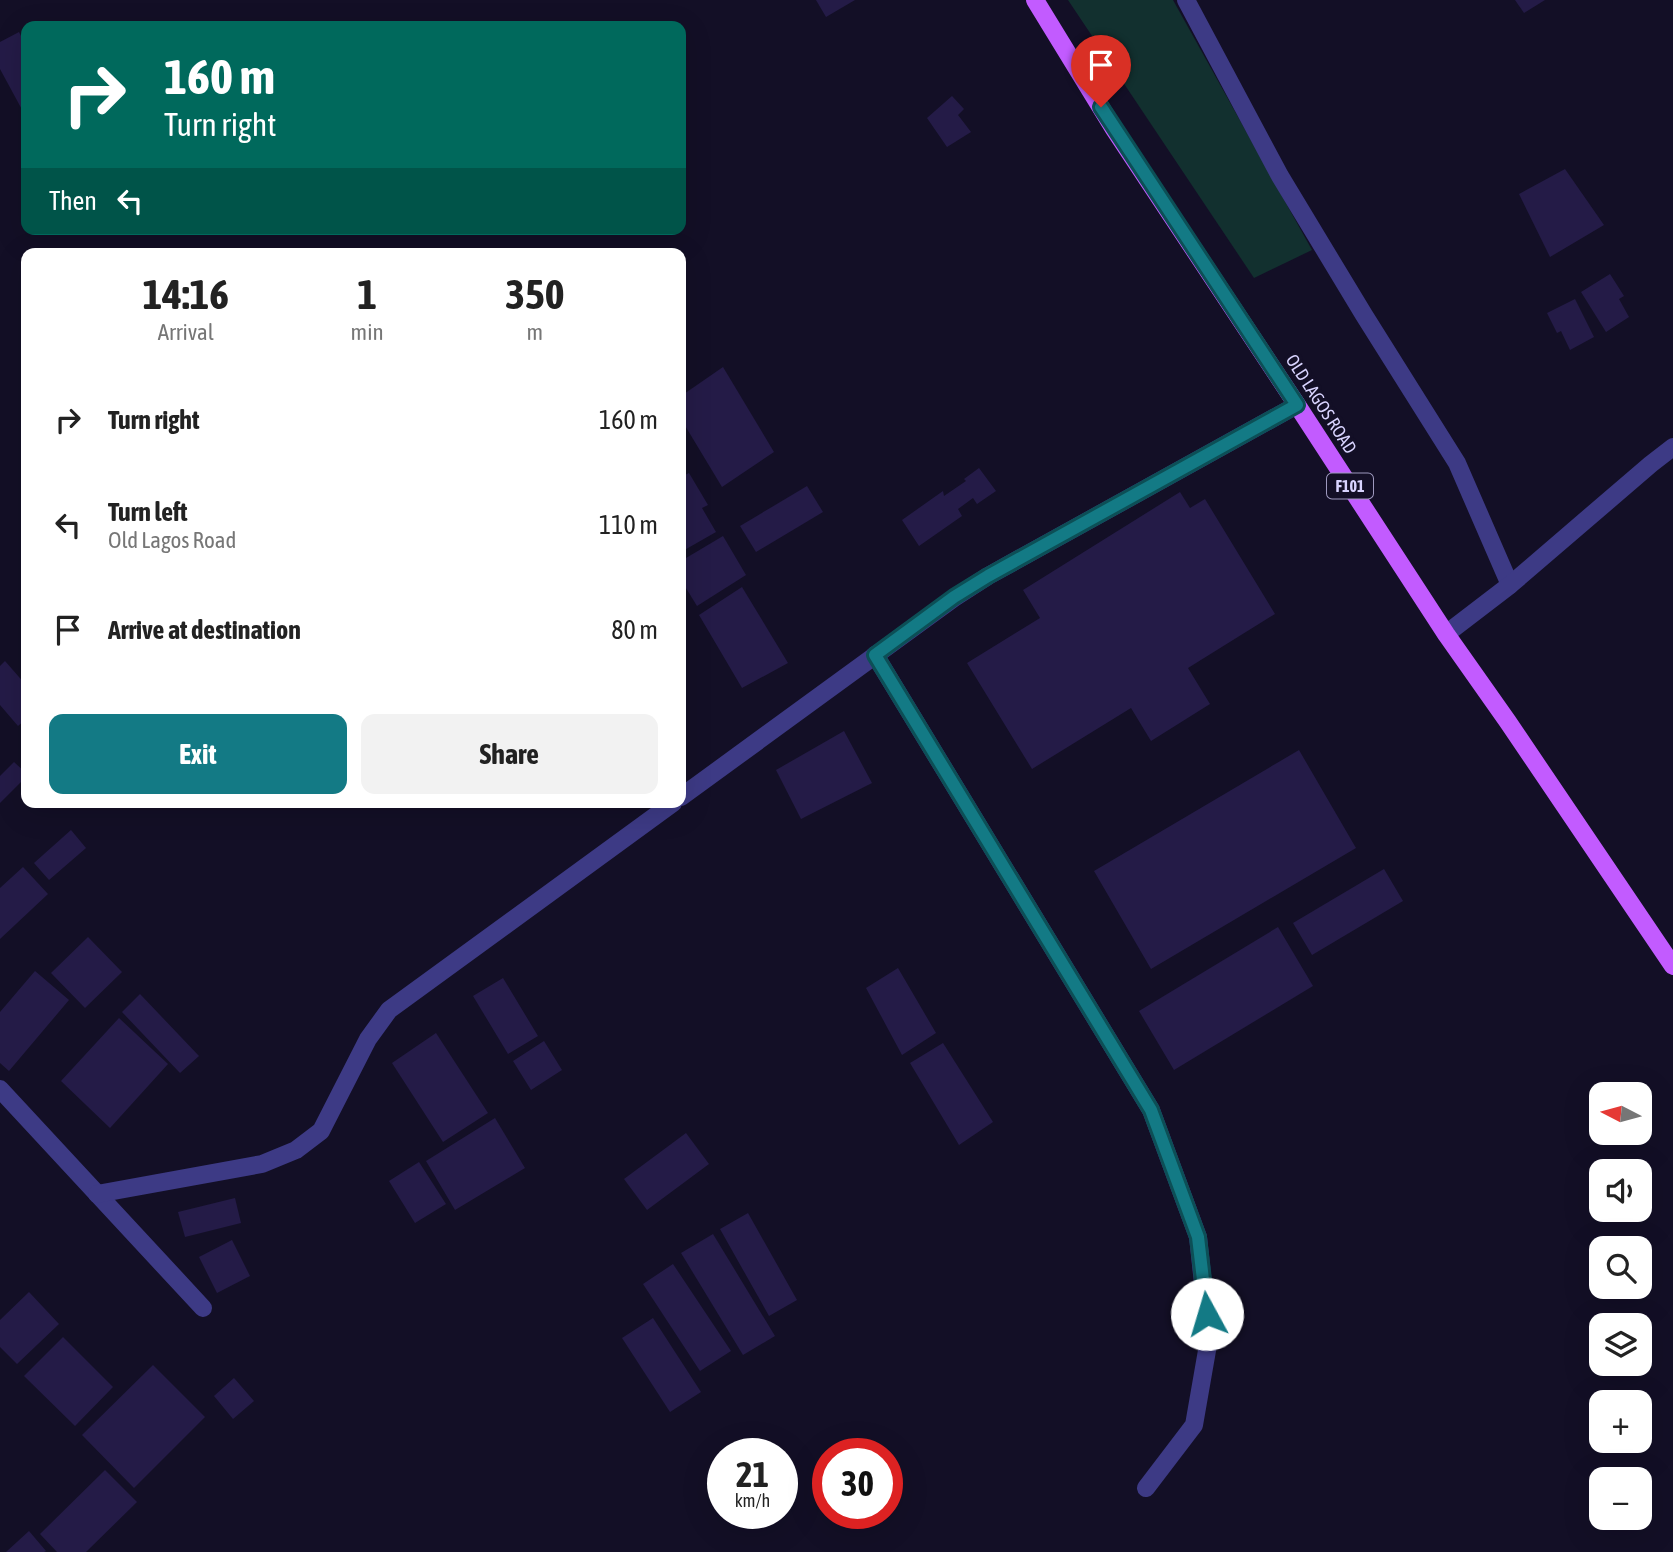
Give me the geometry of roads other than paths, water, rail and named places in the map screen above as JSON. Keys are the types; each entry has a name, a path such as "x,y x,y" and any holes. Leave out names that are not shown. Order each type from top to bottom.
{"main road":[{"name":"OLD LAGOS ROAD","path":"1035,0 1114,129 1446,634 1673,967"}],"street":[{"path":"1186,0 1280,176 1457,463 1510,584"},
{"path":"686,793 954,597 1297,405"},
{"path":"1446,634 1510,584 1673,447"},
{"path":"875,655 1151,1110 1198,1237 1209,1339 1194,1425 1146,1488"},
{"path":"97,1194 262,1164 296,1150 321,1131 369,1039 389,1010 666,808"},
{"path":"0,1089 203,1308"}]}
